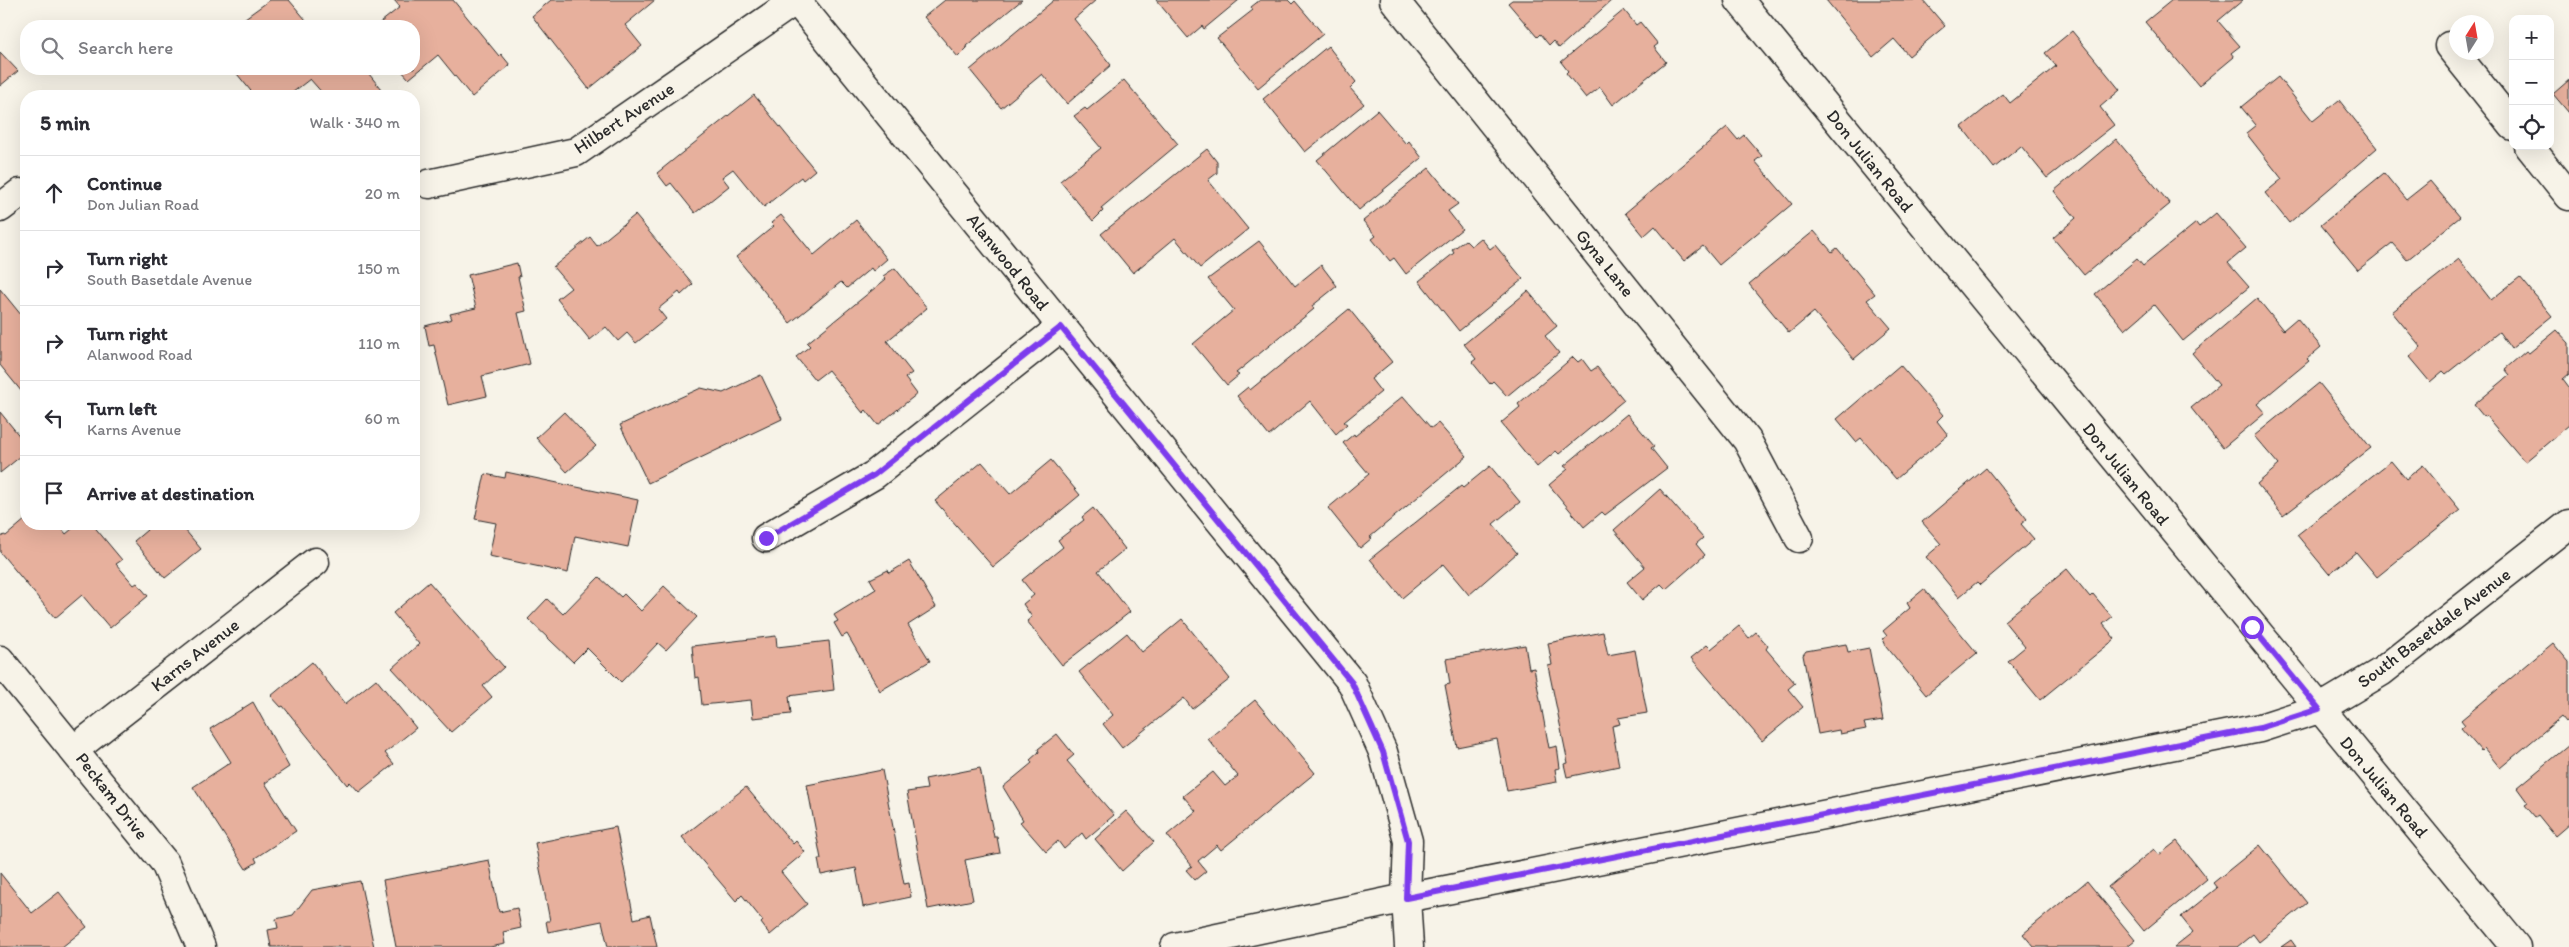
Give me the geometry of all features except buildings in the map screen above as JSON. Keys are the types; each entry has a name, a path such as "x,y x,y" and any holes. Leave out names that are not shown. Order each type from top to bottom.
{"street":[{"name":"Hilbert Avenue","path":"429,184 576,152 796,0"},
{"name":"Alanwood Road","path":"796,0 1352,683 1383,752 1408,841 1406,898 1409,947"},
{"name":"Gyna Lane","path":"1394,0 1748,440 1799,538"},
{"name":"Don Julian Road","path":"1739,0 2516,947"},
{"path":"2460,60 2509,121"},
{"path":"2532,150 2569,196"},
{"path":"766,538 874,475 1061,327"},
{"name":"South Basetdale Avenue","path":"1175,947 1406,898 2260,728 2319,709 2381,672 2569,524"},
{"name":"Karns Avenue","path":"75,749 315,562"},
{"name":"Peckam Drive","path":"0,660 75,749 165,863 201,947"}],"route":[{"path":"766,538 874,475 1061,327 1352,683 1383,752 1408,841 1406,898 2260,728 2319,709 2252,627"}]}
